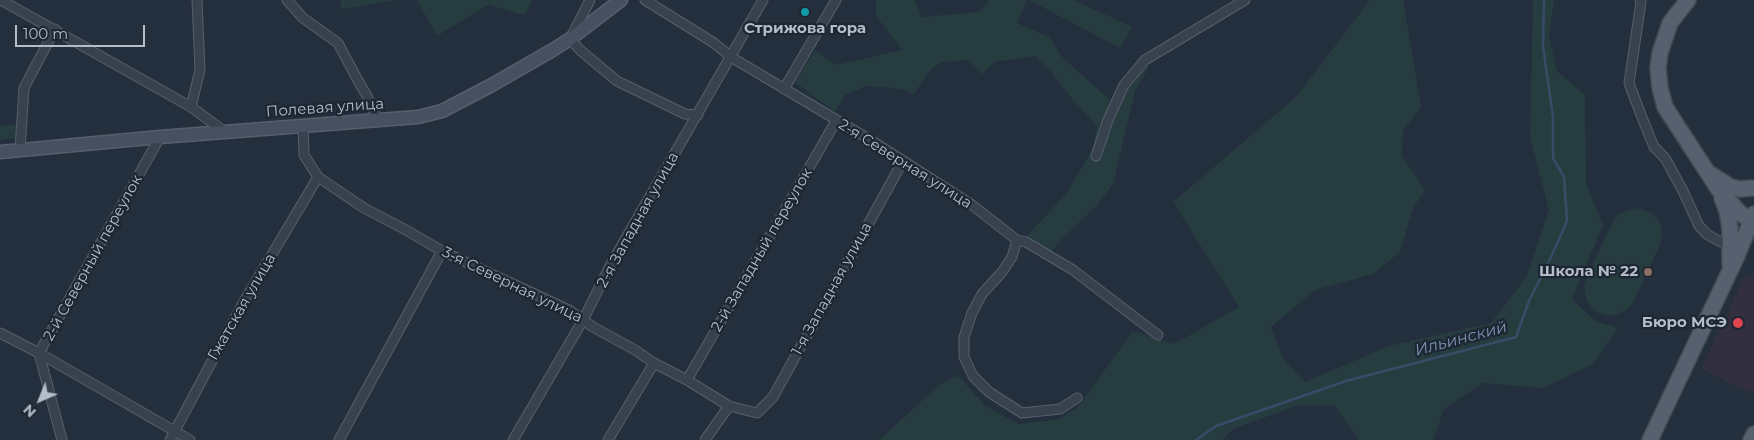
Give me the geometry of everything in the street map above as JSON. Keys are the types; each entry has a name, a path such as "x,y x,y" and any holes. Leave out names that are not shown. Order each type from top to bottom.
{"main road":[{"name":"Полевая улица","path":"0,152 303,125 418,117 442,110 490,86 570,39 621,0"},
{"path":"1650,440 1730,271 1753,217 1741,214 1719,190 1665,107 1658,68 1664,38 1670,23 1688,0"},
{"path":"1706,170 1731,187 1739,189 1754,188"},
{"path":"1719,190 1727,211 1730,271"},
{"path":"1751,440 1754,434"}],"street":[{"path":"1,0 191,107 225,132"},
{"path":"191,107 200,70 197,0"},
{"path":"287,0 303,18 338,43 367,96 378,121"},
{"path":"590,0 570,39 580,50 617,80 685,114 698,115"},
{"name":"2-я Северная улица","path":"645,0 714,43 731,57 972,205 1016,240 1026,242 1073,270 1158,335"},
{"name":"2-я Западная улица","path":"513,440 583,320 611,264 763,0"},
{"path":"784,89 836,0"},
{"path":"1096,156 1108,120 1124,85 1145,60 1245,0"},
{"path":"1640,0 1642,2 1629,83 1654,147 1665,158 1684,191 1698,226 1708,235 1730,247"},
{"path":"20,150 24,88 55,29"},
{"name":"2-й Западный переулок","path":"687,380 836,121"},
{"name":"3-я Северная улица","path":"303,125 304,156 318,177 364,208 442,251 569,310 636,350 654,363 687,380 729,406 757,413"},
{"name":"2-й Северный переулок","path":"62,440 39,353 160,137"},
{"name":"1-я Западная улица","path":"757,413 773,397 902,161"},
{"name":"Гжатская улица","path":"170,440 243,303 318,177"},
{"path":"1016,240 1012,257 1002,272 982,294 972,313 964,337 964,357 973,376 983,387 1022,413 1060,409 1076,398"},
{"path":"339,440 442,251"},
{"path":"0,334 39,353 190,440"},
{"path":"608,440 654,363"},
{"path":"705,440 729,406"}],"shaded area":[{"name":"Бюро МСЭ","path":"1753,274 1754,394 1701,369 1744,277"}],"green space":[{"path":"340,0 397,0 342,9"},
{"path":"417,0 533,0 524,15 488,5 437,36"},
{"path":"876,0 915,0 922,17 979,12 989,0 1027,0 1017,23 1049,37 1063,58 1110,100 1138,58 1149,67 1135,91 1113,184 1097,205 1057,244 1050,254 1024,239 1067,193 1092,150 1097,126 1035,56 995,62 982,74 967,60 943,62 931,69 913,95 904,89 866,86 845,95 835,112 795,82 815,50 836,65 902,50 876,16"},
{"path":"1029,0 1073,0 1133,27 1120,48"},
{"path":"1370,0 1403,0 1421,107 1403,131 1402,156 1425,190 1413,208 1400,252 1373,274 1315,290 1271,327 1283,359 1305,382 1389,346 1491,323 1526,278 1549,210 1530,137 1533,0 1554,0 1549,37 1557,71 1585,95 1586,183 1603,225 1572,299 1595,321 1618,328 1593,364 1543,388 1483,383 1444,409 1433,440 1359,440 1335,406 1299,405 1233,429 1222,440 879,440 939,385 958,375 985,406 1019,424 1059,419 1078,407 1133,331 1174,344 1239,307 1173,202 1296,97"},
{"path":"0,124 6,126 16,124 16,138 0,140"},
{"path":"1638,208 1648,211 1656,217 1661,226 1662,237 1659,247 1634,301 1628,309 1619,314 1609,316 1599,313 1591,307 1586,298 1584,287 1587,277 1612,223 1618,215 1627,210"}],"waterway":[{"name":"Ильинский","path":"1196,440 1216,426 1346,381 1516,337 1529,301 1567,221 1564,177 1553,158 1553,117 1543,46 1544,0"}],"place":[{"name":"Стрижова гора","path":"805,12"},
{"name":"Школа № 22","path":"1648,272"},
{"name":"Бюро МСЭ","path":"1738,323"}]}
